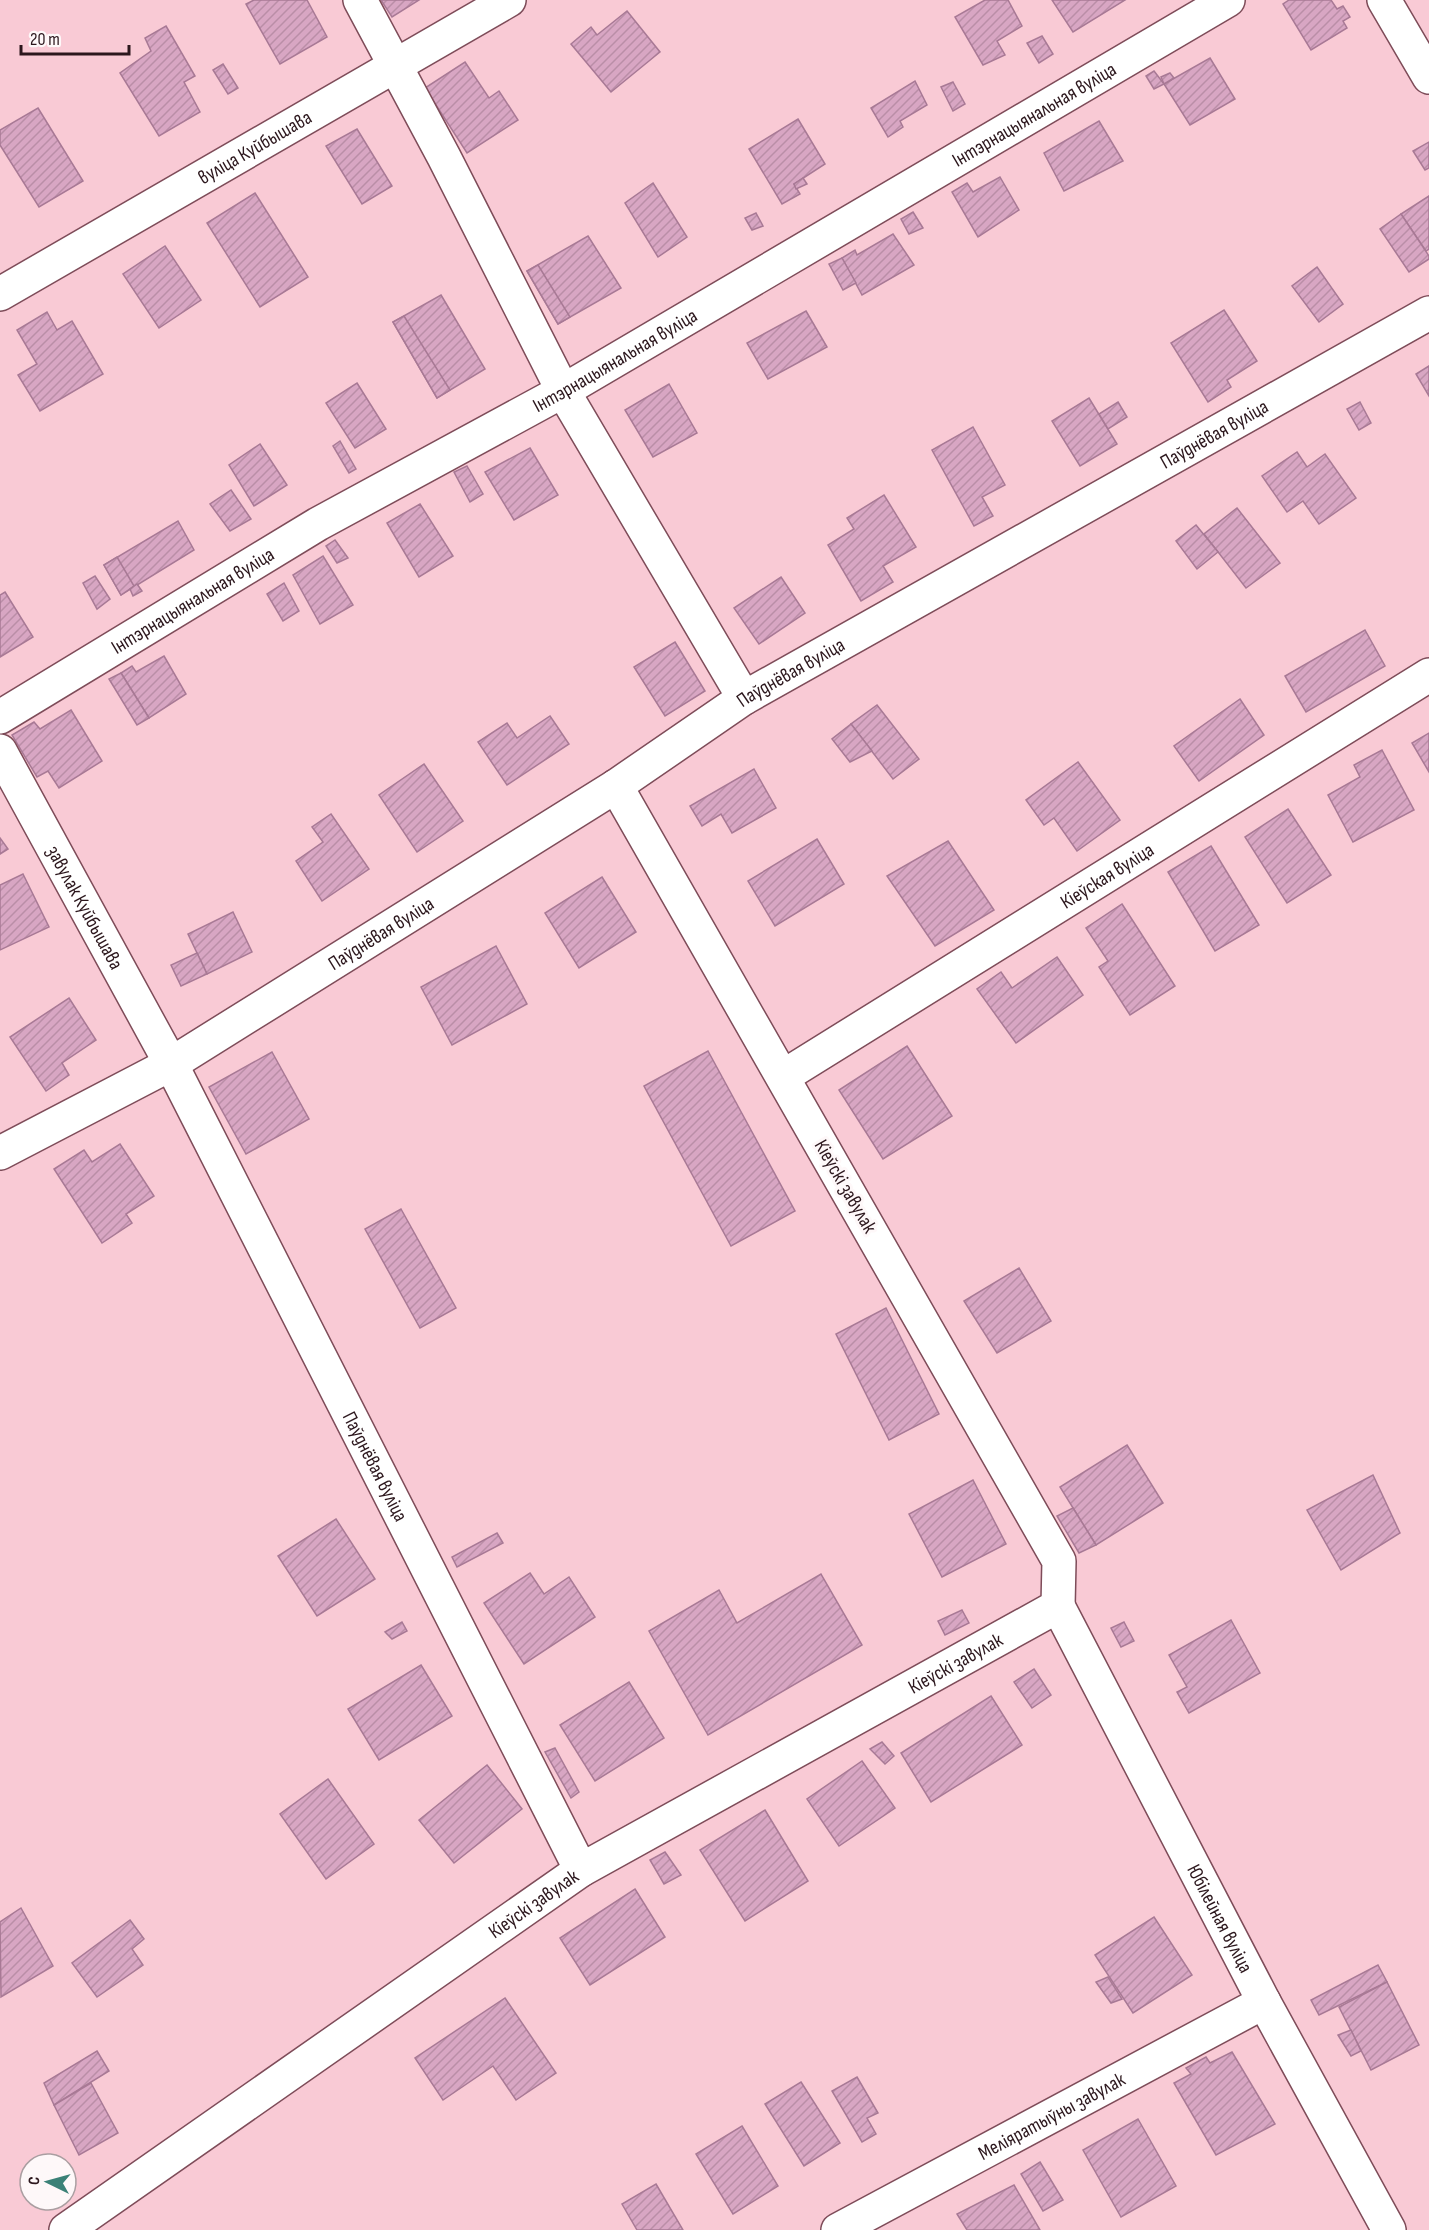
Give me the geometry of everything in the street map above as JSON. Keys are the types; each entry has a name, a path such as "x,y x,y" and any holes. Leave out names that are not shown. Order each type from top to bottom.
{"street":[{"path":"360,0 563,391 744,698"},
{"name":"вуліца Куйбышава","path":"0,294 509,0"},
{"name":"Інтэрнацыянальная вуліца","path":"0,717 318,524 563,391 1228,0"},
{"path":"1384,0 1429,77"},
{"name":"Паўднёвая вуліца","path":"0,1153 171,1064 616,786 744,698 1429,313"},
{"name":"Кіеўская вуліца","path":"783,1076 1429,675"},
{"name":"завулак Куйбышава","path":"0,751 171,1064"},
{"name":"Кіеўскі завулак","path":"66,2230 581,1870 1058,1606 1059,1561 616,786"},
{"name":"Паўднёвая вуліца","path":"171,1064 581,1870"},
{"name":"Юбілейная вуліца","path":"1058,1606 1264,2002 1389,2230"},
{"name":"Меліяратыўны завулак","path":"838,2230 1264,2002"}],"building":[{"path":"254,0 307,0 327,37 280,64 246,4"},
{"path":"381,0 419,0 392,17"},
{"path":"985,0 1008,0 1022,26 997,41 1005,55 983,65 955,17"},
{"path":"1052,0 1125,0 1073,32"},
{"path":"1289,0 1331,0 1337,9 1343,6 1350,17 1343,21 1347,28 1311,50 1283,4"},
{"path":"627,11 660,52 611,92 571,44 591,27 597,35"},
{"path":"166,26 195,76 184,82 200,112 159,136 120,73 151,51 145,38"},
{"path":"1042,36 1053,54 1039,63 1027,43"},
{"path":"1210,58 1235,99 1190,125 1164,84"},
{"path":"465,62 489,98 499,91 518,120 467,153 425,88"},
{"path":"223,64 238,88 228,94 213,70"},
{"path":"1154,71 1164,84 1154,89 1146,76"},
{"path":"1170,73 1174,78 1164,84 1161,77"},
{"path":"915,81 927,105 900,121 903,127 888,137 871,108"},
{"path":"953,82 965,104 953,111 941,87"},
{"path":"38,108 83,181 39,207 0,145 0,130"},
{"path":"798,119 825,164 794,184 800,194 782,204 749,149"},
{"path":"1099,121 1123,161 1064,191 1044,153"},
{"path":"357,129 392,186 362,204 326,146"},
{"path":"1429,142 1429,168 1425,170 1413,151"},
{"path":"1000,177 1019,210 978,237 952,192 967,183 973,192"},
{"path":"803,178 807,184 796,189 794,184"},
{"path":"653,183 687,237 658,257 625,203"},
{"path":"255,193 308,277 260,307 207,223"},
{"path":"1429,196 1429,249 1426,251 1401,214"},
{"path":"913,212 923,228 909,234 901,219"},
{"path":"756,213 763,226 752,230 745,218"},
{"path":"1401,214 1429,256 1429,259 1409,272 1380,229"},
{"path":"893,234 914,265 862,295 842,258 855,250 857,255"},
{"path":"588,236 621,288 558,324 527,271"},
{"path":"165,246 201,300 159,328 123,274"},
{"path":"842,258 856,283 843,290 829,264"},
{"path":"538,265 570,317 558,324 527,271"},
{"path":"1317,267 1343,304 1319,322 1292,286"},
{"path":"441,295 485,369 437,398 393,322"},
{"path":"1224,310 1257,361 1227,380 1231,387 1208,402 1171,343"},
{"path":"806,311 827,347 768,379 747,343"},
{"path":"47,312 57,330 72,321 103,374 40,411 18,375 37,364 17,330"},
{"path":"404,316 450,390 437,398 393,322"},
{"path":"1429,366 1429,396 1416,374"},
{"path":"357,383 386,429 355,448 326,403"},
{"path":"669,384 697,433 653,457 625,410"},
{"path":"1089,398 1117,444 1080,466 1052,421"},
{"path":"1118,402 1127,417 1108,429 1099,414"},
{"path":"1360,402 1371,423 1359,430 1347,409"},
{"path":"973,427 1005,485 982,497 993,516 974,526 932,450"},
{"path":"340,441 356,469 349,473 333,446"},
{"path":"260,444 287,485 254,506 229,465"},
{"path":"530,448 558,495 514,520 485,472"},
{"path":"1297,452 1307,467 1325,454 1356,498 1319,524 1303,501 1287,512 1262,476"},
{"path":"467,466 483,494 470,502 454,472"},
{"path":"231,490 251,519 230,531 210,504"},
{"path":"884,495 916,547 883,566 893,582 861,601 828,545 854,529 847,518"},
{"path":"420,504 453,556 419,577 387,523"},
{"path":"1237,508 1280,563 1246,588 1204,534"},
{"path":"178,521 194,550 121,595 104,565"},
{"path":"1196,525 1218,552 1197,569 1176,541"},
{"path":"335,540 348,558 337,563 326,546"},
{"path":"323,556 353,605 320,624 293,575"},
{"path":"117,557 134,586 121,595 104,565"},
{"path":"95,576 110,599 97,609 83,583"},
{"path":"781,577 805,613 759,644 734,608"},
{"path":"284,583 299,611 283,621 267,594"},
{"path":"137,584 142,591 133,596 130,589"},
{"path":"5,592 33,637 0,657 0,595"},
{"path":"1365,630 1385,666 1306,712 1285,676"},
{"path":"675,642 705,691 665,716 634,667"},
{"path":"164,656 186,694 149,718 121,673 132,666 136,672"},
{"path":"121,673 149,718 137,725 109,679"},
{"path":"1240,699 1264,735 1199,781 1174,746"},
{"path":"877,705 919,759 893,779 851,724"},
{"path":"71,710 102,761 59,788 48,771 37,777 12,735 34,722 40,729"},
{"path":"550,716 569,744 507,785 478,742 507,723 517,738"},
{"path":"851,724 872,751 850,762 832,739"},
{"path":"1429,733 1429,772 1412,743"},
{"path":"1382,750 1414,810 1353,842 1328,795 1360,777 1354,765"},
{"path":"1078,762 1120,820 1077,851 1054,818 1044,825 1026,800"},
{"path":"424,764 463,821 417,852 379,795"},
{"path":"754,769 776,808 732,833 721,814 702,826 690,806"},
{"path":"1288,809 1331,875 1287,903 1245,837"},
{"path":"331,814 369,869 322,901 296,861 323,842 312,827"},
{"path":"0,838 8,849 0,854"},
{"path":"817,839 844,884 775,926 748,881"},
{"path":"948,841 994,910 935,946 887,876"},
{"path":"1211,846 1259,925 1215,951 1168,872"},
{"path":"23,874 49,927 0,950 0,885"},
{"path":"602,877 636,932 579,968 545,913"},
{"path":"1122,904 1175,986 1130,1015 1099,967 1108,961 1086,928"},
{"path":"233,912 252,952 207,974 188,934"},
{"path":"496,946 527,1004 452,1045 421,987"},
{"path":"197,953 207,974 181,986 171,965"},
{"path":"1057,957 1083,995 1016,1043 977,989 1001,972 1012,988"},
{"path":"69,998 96,1040 62,1063 69,1075 46,1091 10,1037"},
{"path":"907,1046 952,1116 883,1159 839,1090"},
{"path":"708,1051 795,1211 731,1246 644,1086"},
{"path":"272,1052 309,1119 246,1154 209,1087"},
{"path":"120,1144 154,1196 126,1214 132,1223 102,1243 54,1169 84,1150 92,1162"},
{"path":"401,1209 456,1308 420,1328 365,1229"},
{"path":"1019,1268 1051,1321 997,1353 964,1301"},
{"path":"886,1308 939,1414 889,1440 836,1334"},
{"path":"1127,1445 1163,1503 1096,1545 1060,1487"},
{"path":"1373,1475 1400,1533 1341,1570 1307,1510"},
{"path":"973,1480 1006,1544 942,1577 909,1514"},
{"path":"1073,1508 1096,1545 1079,1553 1057,1516"},
{"path":"336,1519 375,1579 317,1616 278,1556"},
{"path":"497,1533 503,1543 457,1567 452,1557"},
{"path":"530,1573 544,1594 569,1577 595,1617 524,1664 484,1603"},
{"path":"821,1574 862,1645 708,1735 649,1631 719,1590 737,1623"},
{"path":"962,1610 969,1623 945,1635 938,1621"},
{"path":"1231,1620 1260,1673 1189,1713 1177,1692 1187,1687 1169,1655"},
{"path":"402,1622 407,1631 392,1639 385,1632"},
{"path":"1124,1622 1134,1641 1121,1647 1111,1628"},
{"path":"421,1665 452,1716 379,1760 348,1709"},
{"path":"1034,1669 1051,1695 1032,1708 1014,1682"},
{"path":"629,1682 664,1738 595,1781 560,1725"},
{"path":"991,1696 1022,1745 931,1802 901,1753"},
{"path":"882,1742 894,1756 885,1764 870,1749"},
{"path":"555,1748 579,1792 571,1798 545,1752"},
{"path":"862,1761 895,1808 839,1846 807,1799"},
{"path":"487,1765 522,1809 454,1863 419,1820"},
{"path":"328,1779 374,1844 326,1879 280,1814"},
{"path":"765,1810 808,1881 745,1921 700,1850"},
{"path":"665,1852 681,1875 664,1884 650,1860"},
{"path":"635,1889 665,1937 590,1985 560,1938"},
{"path":"21,1908 53,1966 1,1997 0,1922"},
{"path":"1154,1917 1192,1975 1133,2013 1095,1955"},
{"path":"130,1920 144,1939 132,1949 143,1965 97,1997 72,1963"},
{"path":"1378,1965 1387,1982 1319,2015 1311,2000"},
{"path":"1108,1977 1122,1999 1111,2003 1096,1982"},
{"path":"1387,1982 1419,2045 1371,2070 1339,2007"},
{"path":"505,1998 556,2073 516,2100 493,2066 443,2100 415,2058"},
{"path":"1351,2030 1361,2051 1351,2056 1338,2035"},
{"path":"97,2051 109,2071 54,2105 44,2083"},
{"path":"1232,2052 1275,2124 1216,2155 1174,2083 1191,2074 1186,2068 1206,2057 1210,2063"},
{"path":"857,2077 878,2113 867,2118 876,2134 862,2142 832,2091"},
{"path":"801,2082 840,2143 804,2166 765,2104"},
{"path":"91,2083 118,2133 79,2155 54,2105"},
{"path":"1138,2119 1176,2186 1121,2217 1083,2150"},
{"path":"742,2126 778,2186 733,2214 696,2154"},
{"path":"1040,2162 1063,2200 1043,2211 1021,2174"},
{"path":"656,2184 683,2230 637,2230 622,2204"},
{"path":"1014,2185 1040,2230 967,2230 957,2214"}]}
